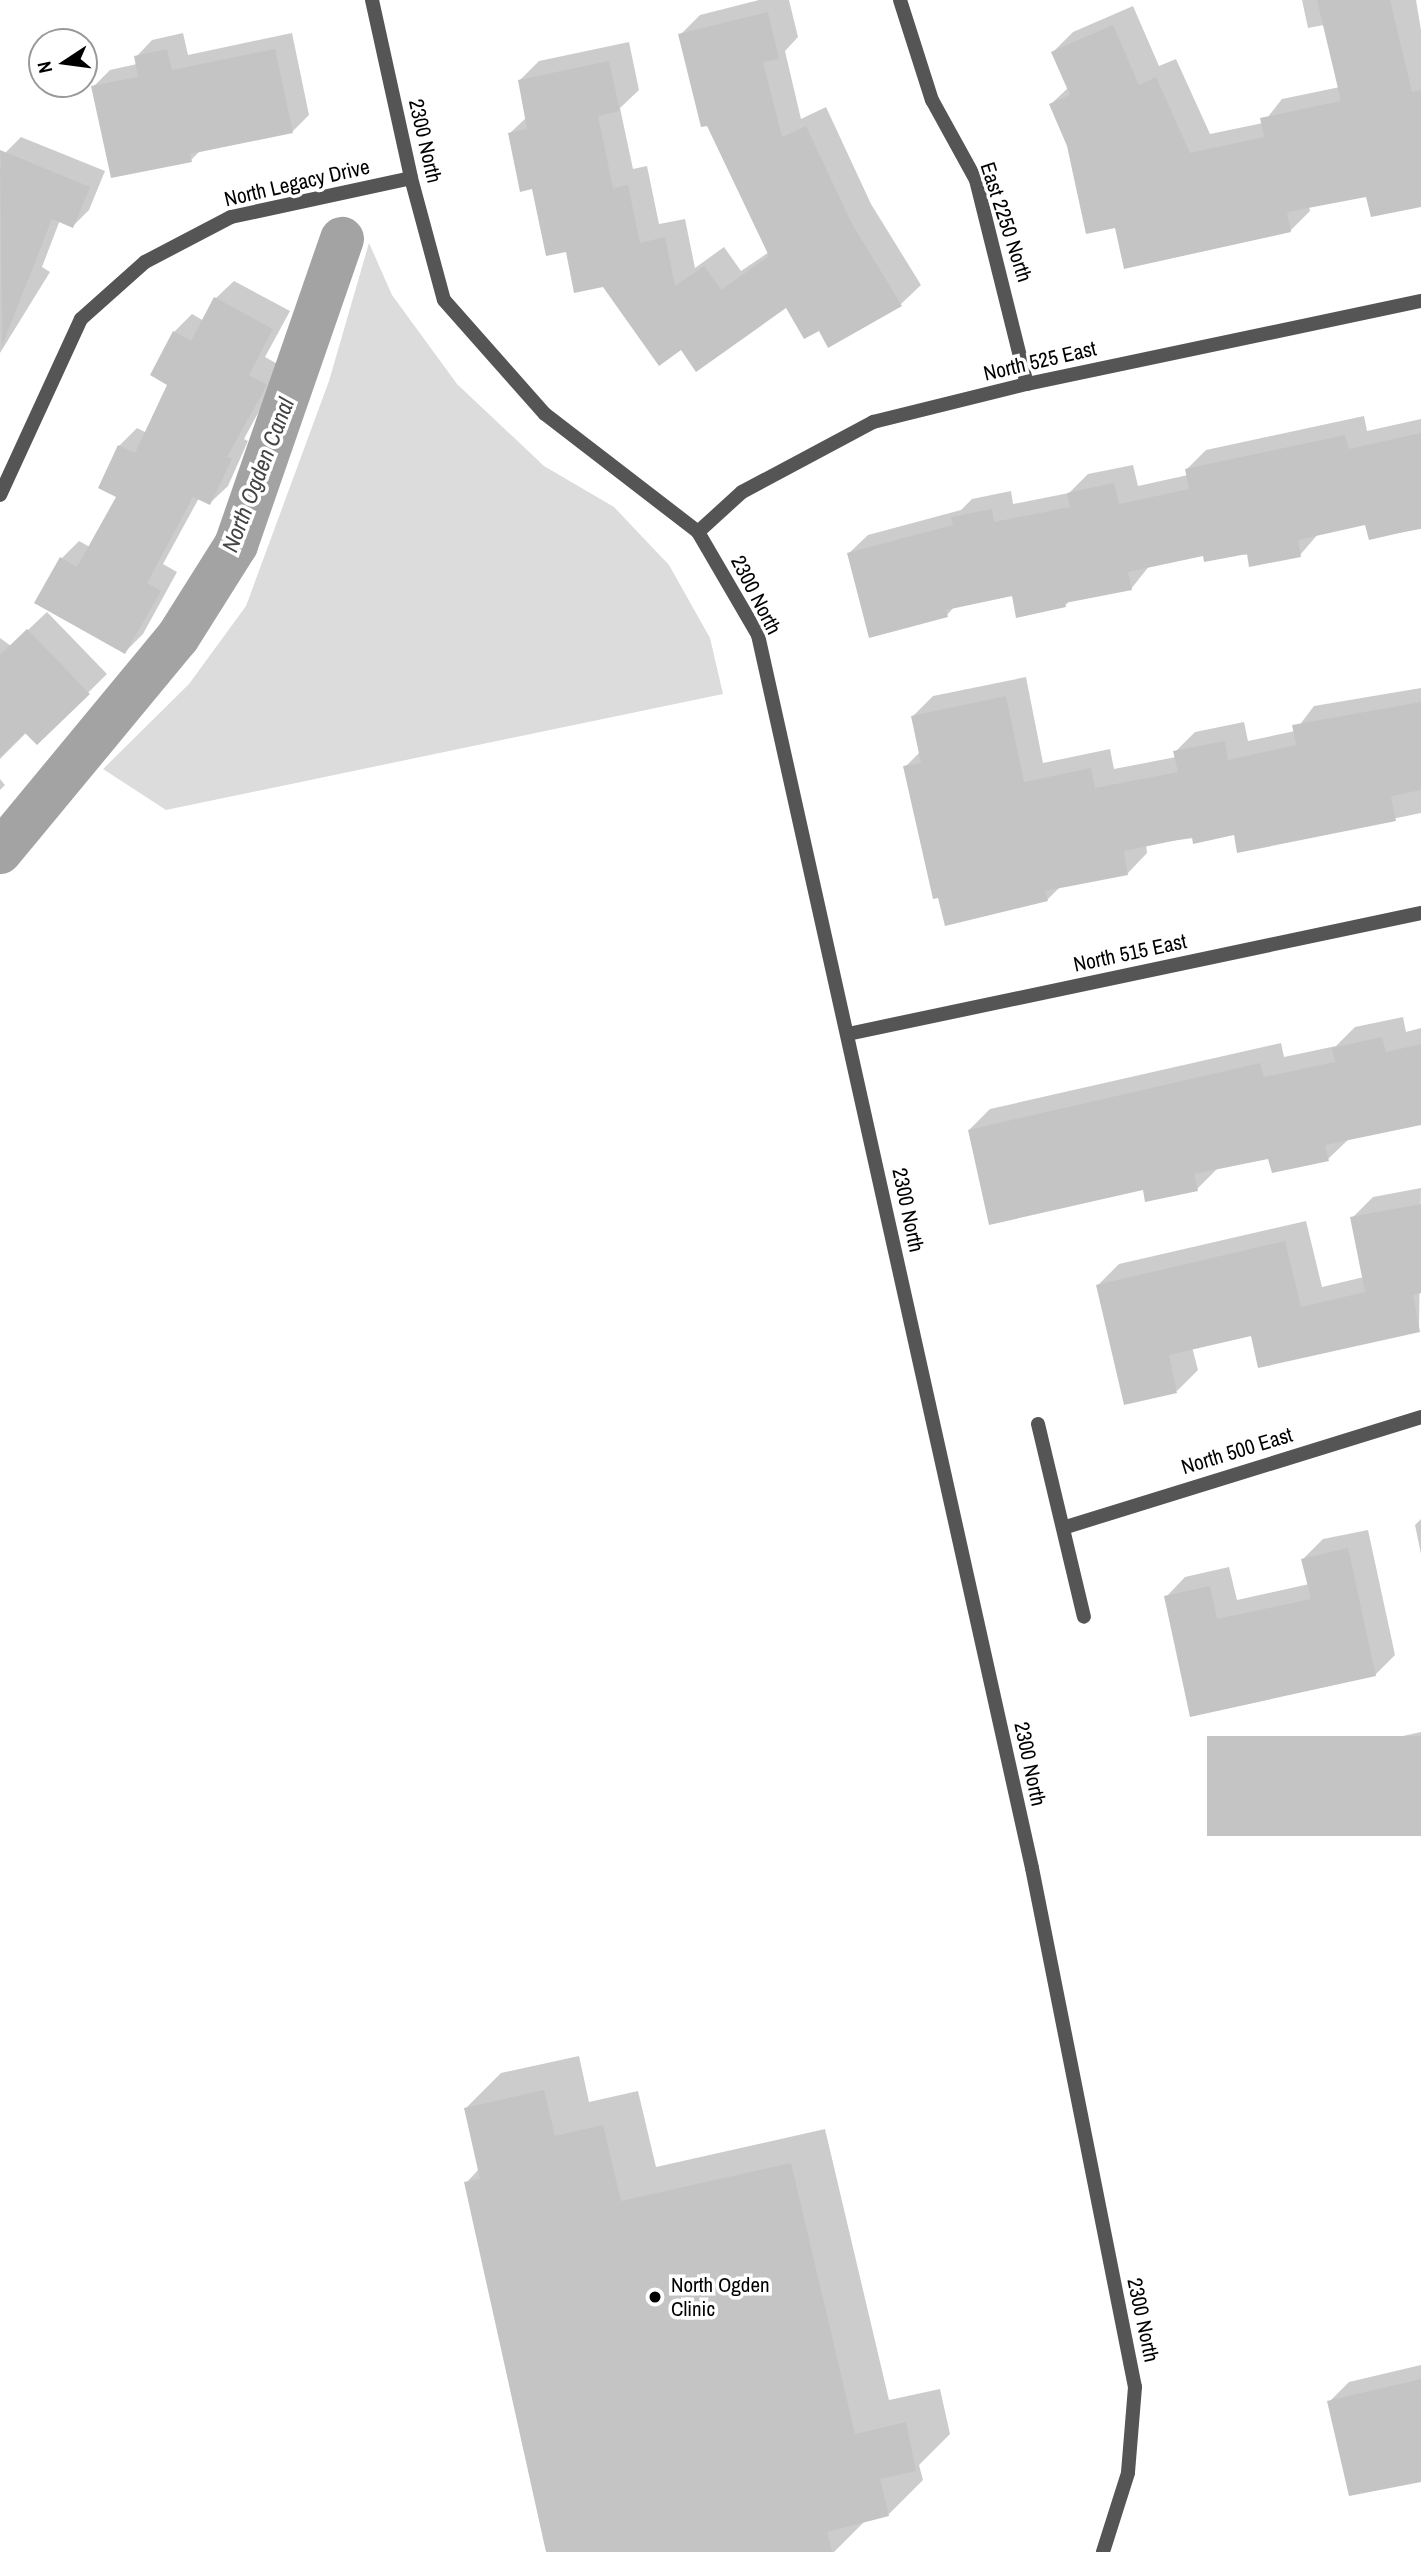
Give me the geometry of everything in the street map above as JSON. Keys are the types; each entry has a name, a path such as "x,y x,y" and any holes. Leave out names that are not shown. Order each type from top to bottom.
{"street":[{"name":"2300 North","path":"372,0 411,178 444,300 545,414 698,532 758,635 1032,1868 1135,2387 1128,2473 1103,2552"},
{"name":"East 2250 North","path":"900,0 932,100 976,180 1027,384"},
{"name":"North Legacy Drive","path":"0,495 4,479 81,319 145,261 232,217 411,178"},
{"name":"North 525 East","path":"698,532 742,492 873,422 1027,384 1421,301"},
{"name":"North 515 East","path":"848,1034 1421,913"},
{"name":"North 500 East","path":"1066,1527 1421,1417"},
{"path":"1038,1424 1066,1527 1084,1617"}],"shaded area":[{"path":"369,243 392,295 457,384 544,466 614,507 669,565 710,638 723,694 166,810 103,769 189,684 246,606 329,381"}],"building":[{"path":"1317,0 1390,0 1412,92 1421,90 1421,207 1371,217 1366,197 1287,212 1291,232 1124,269 1115,228 1086,234 1067,146 1049,104 1070,95 1051,52 1113,25 1139,85 1156,77 1190,153 1264,137 1260,118 1341,101"},
{"path":"768,12 779,59 763,62 782,137 806,126 852,224 902,306 828,348 819,331 804,339 786,308 696,372 681,350 659,366 603,287 574,293 566,252 546,256 532,189 520,192 508,133 527,129 518,80 609,61 620,111 598,116 613,188 628,185 640,243 665,237 675,286 704,266 721,290 769,256 707,126 701,127 678,34"},
{"path":"167,49 172,70 275,49 293,133 190,154 192,162 111,178 94,98 98,98 98,85 138,77 134,56"},
{"path":"0,150 90,187 73,228 52,219 2,346"},
{"path":"214,297 273,329 249,375 267,385 227,457 232,459 210,505 193,497 147,583 161,591 125,654 34,603 60,557 77,567 116,497 98,488 118,445 135,453 167,385 150,375 173,331 191,341"},
{"path":"1421,433 1421,528 1369,540 1365,525 1298,540 1301,557 1249,567 1247,554 1204,562 1203,556 1128,572 1132,590 1065,603 1066,607 1016,618 1012,596 946,610 948,617 869,638 847,553 953,525 951,517 992,509 994,522 1070,507 1067,493 1114,483 1119,504 1189,489 1185,469 1345,435 1349,449"},
{"path":"27,629 90,694 37,745 25,733 0,757 0,655"},
{"path":"1006,696 1024,782 1091,768 1095,788 1178,772 1173,751 1225,741 1228,760 1296,745 1292,725 1421,702 1421,790 1391,796 1396,821 1237,853 1234,835 1193,844 1192,837 1124,851 1128,875 1045,891 1048,901 945,926 938,898 933,899 903,766 921,763 911,716"},
{"path":"1382,1037 1386,1052 1421,1044 1421,1125 1325,1145 1329,1161 1272,1173 1268,1159 1194,1174 1198,1191 1145,1202 1143,1190 989,1225 968,1130 1260,1063 1264,1077 1335,1062 1332,1048"},
{"path":"1421,1204 1421,1293 1413,1295 1420,1332 1258,1368 1251,1336 1169,1355 1177,1393 1124,1405 1096,1285 1285,1241 1301,1307 1365,1292 1350,1217"},
{"path":"1348,1548 1376,1676 1190,1717 1164,1596 1210,1586 1217,1619 1311,1599 1301,1559"},
{"path":"1207,1736 1421,1736 1421,1836 1207,1836"},
{"name":"North Ogden Clinic","path":"544,2090 555,2136 603,2125 621,2201 791,2163 855,2434 906,2422 916,2471 880,2479 889,2516 827,2532 832,2552 546,2552 464,2182 480,2179 464,2108"},
{"path":"1421,2379 1421,2482 1349,2496 1327,2401"}],"waterway":[{"name":"North Ogden Canal","path":"0,852 178,637 236,545 342,239"}],"place":[{"name":"North Ogden Clinic","path":"655,2297"}]}
